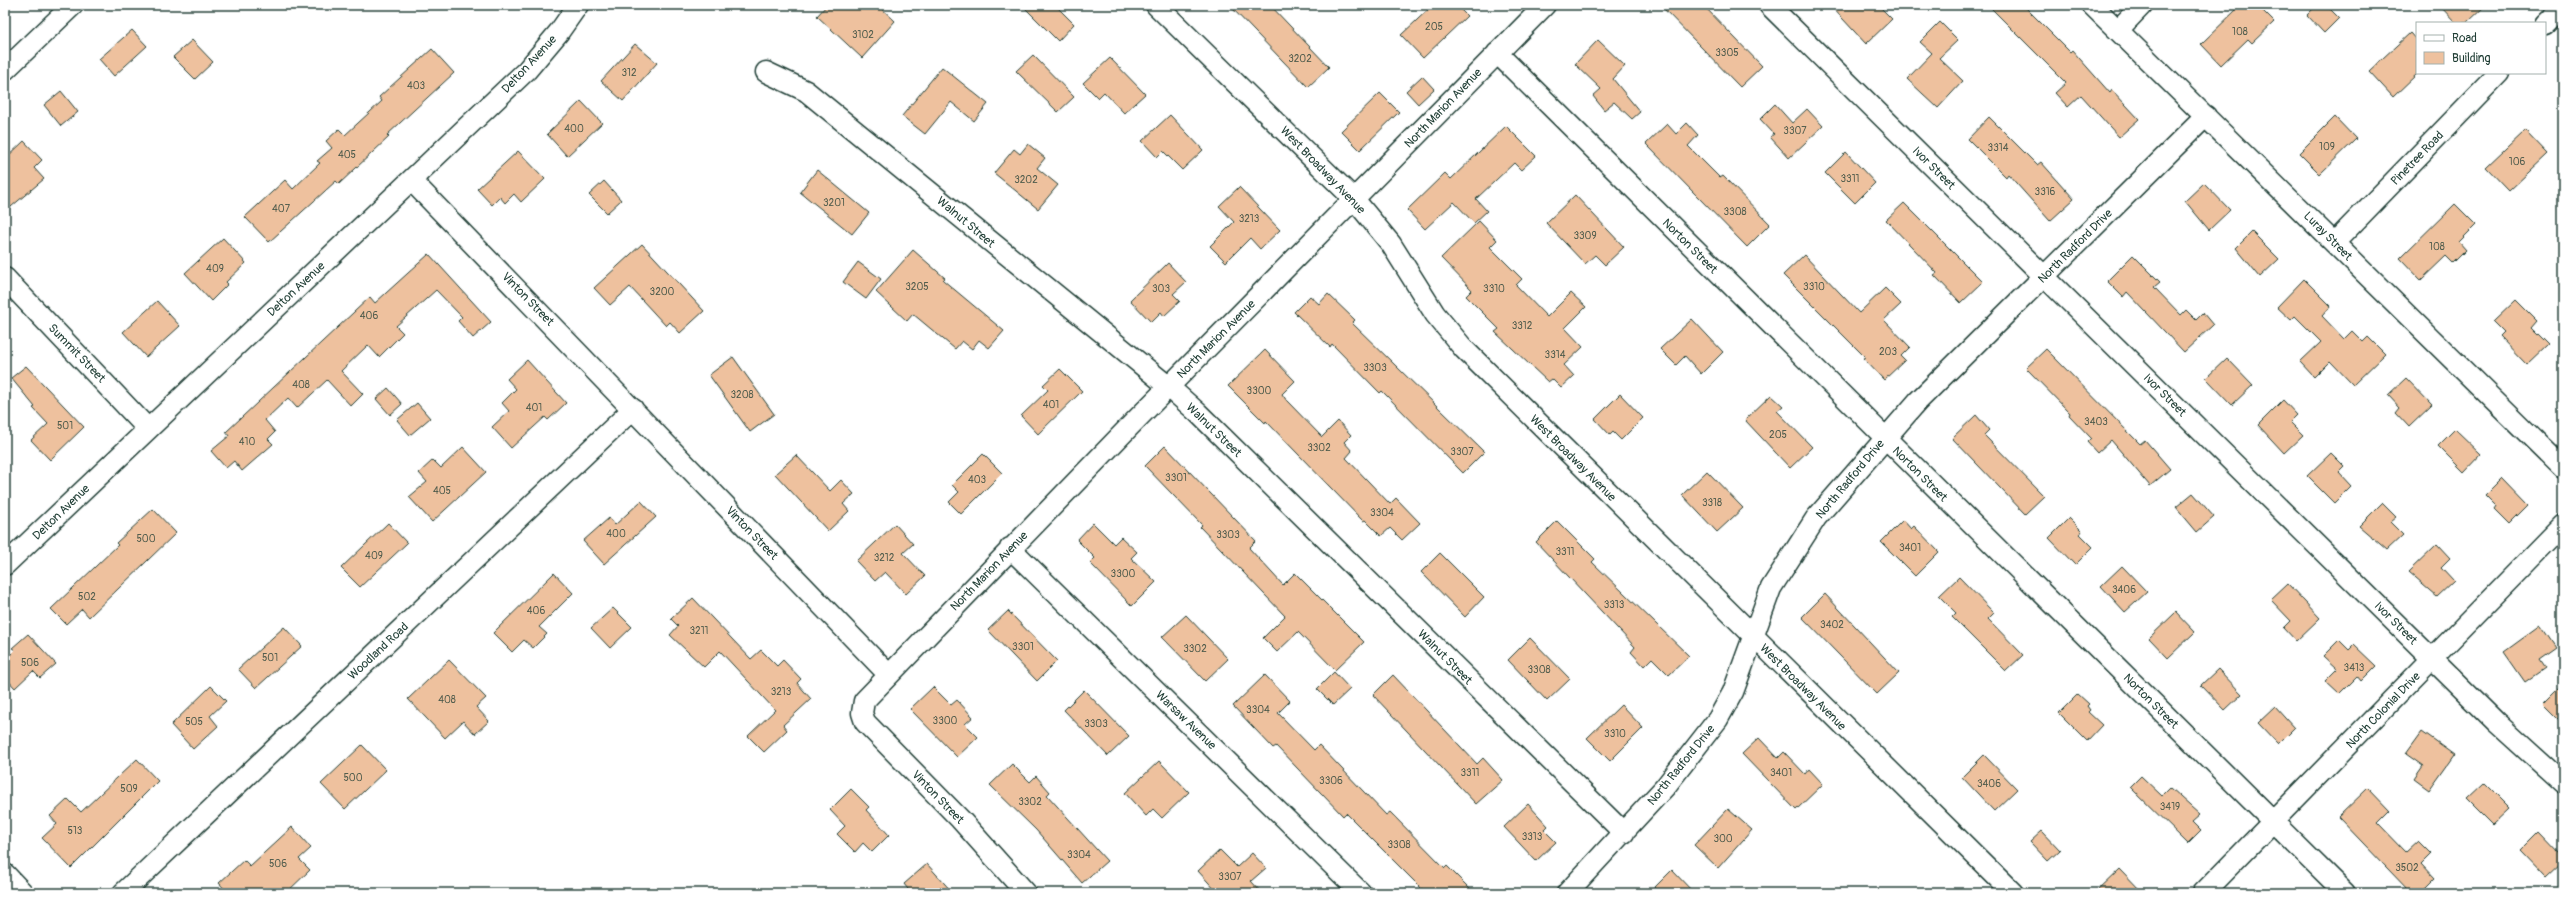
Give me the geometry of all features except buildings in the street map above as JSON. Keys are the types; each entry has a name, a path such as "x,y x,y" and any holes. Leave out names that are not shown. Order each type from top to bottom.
{"street":[{"path":"5,70 73,5"},
{"name":"Delton Avenue","path":"5,565 412,181 527,70 559,32 578,5"},
{"name":"West Broadway Avenue","path":"1156,5 1354,199 1391,244 1435,314 1464,349 2013,893"},
{"name":"North Marion Avenue","path":"889,675 1010,548 1545,5"},
{"name":"Ivor Street","path":"1769,5 2433,659 2563,784"},
{"name":"Luray Street","path":"2092,5 2563,468"},
{"path":"2118,30 2142,5"},
{"path":"2546,24 2563,7"},
{"name":"Norton Street","path":"1497,53 2345,893"},
{"name":"Walnut Street","path":"766,72 806,91 1169,387 1198,413 1624,833"},
{"name":"Pinetree Road","path":"2334,243 2498,74"},
{"name":"North Radford Drive","path":"1567,893 1666,787 1718,720 1733,692 1770,588 1786,561 1816,518 1884,438 1918,401 2206,116"},
{"name":"Vinton Street","path":"412,181 634,409 889,675 864,701 862,713 865,722 960,819 1026,893"},
{"name":"Summit Street","path":"5,278 148,429"},
{"name":"Woodland Road","path":"123,893 634,409"},
{"name":"North Colonial Drive","path":"2203,893 2563,526"},
{"name":"Warsaw Avenue","path":"1010,548 1361,893"},
{"path":"5,874 23,893"}]}
